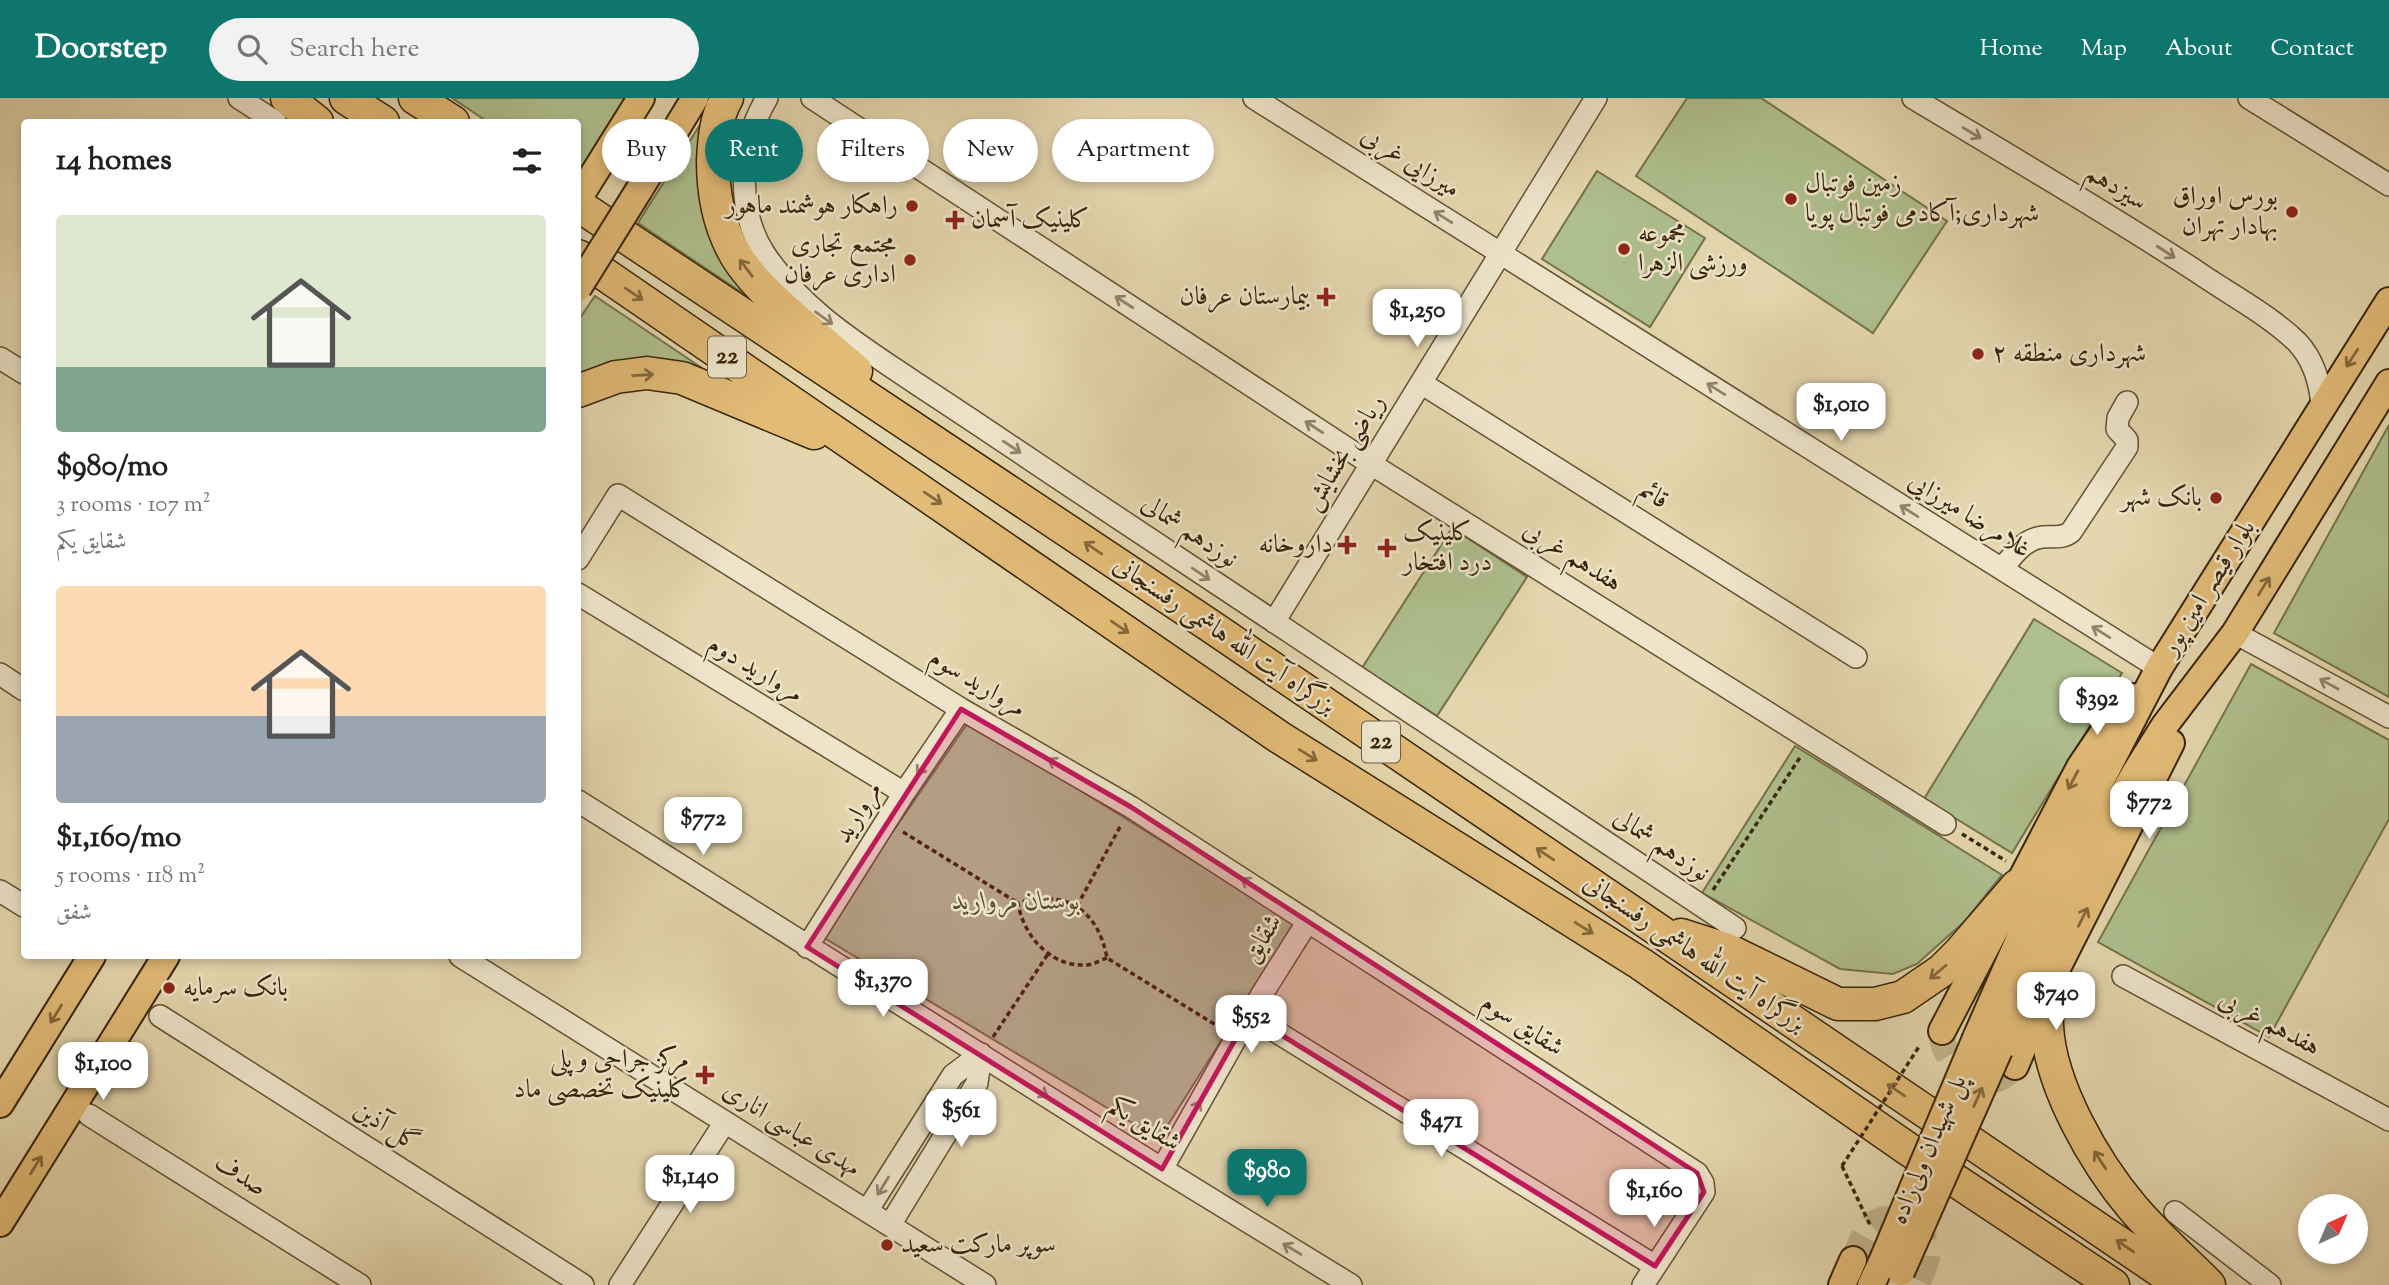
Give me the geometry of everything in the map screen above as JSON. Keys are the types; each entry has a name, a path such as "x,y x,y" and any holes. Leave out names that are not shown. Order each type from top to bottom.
{"highway":[{"path":"287,98 313,119"},
{"path":"346,98 378,119"},
{"path":"415,98 448,119"},
{"path":"727,98 713,141 713,170 715,200 733,251 775,300 940,447"},
{"name":"بزرگراه آیت الله هاشمی رفسنجانی","path":"581,207 1209,625 2181,1285"},
{"name":"بزرگراه آیت الله هاشمی رفسنجانی","path":"581,258 1279,737 1641,964 1908,1149 2113,1285"},
{"path":"581,390 616,377 647,373 682,377 876,460"},
{"path":"1648,924 1728,950 1838,1004 1875,1004 1903,997 1941,971 2021,879"},
{"path":"2052,978 2046,1024 2059,1084 2075,1118 2097,1157 2133,1208 2209,1285"}],"main road":[{"path":"581,194 641,98"},
{"path":"581,283 695,98"},
{"name":"بلوار قیصر امین پور","path":"1997,1051 2023,931 2159,668 2389,301"},
{"name":"بلوار قیصر امین پور","path":"1997,1051 2050,932 2093,848 2165,725 2235,633 2389,383"},
{"path":"1942,1031 2080,767 2118,711 2159,668"},
{"path":"1997,1051 2052,978 2167,752 2199,681"},
{"path":"0,1104 90,959"},
{"path":"0,1223 164,959"},
{"name":"پل شهیدان ولی‌زاده","path":"1887,1276 1997,1051"},
{"path":"1842,1285 1853,1261"}],"street":[{"path":"239,98 271,119"},
{"name":"نوزدهم شمالی","path":"768,98 759,112 746,152 744,179 747,206 762,250 785,281 811,309 863,347 1273,622 1735,928"},
{"name":"هفدهم غربی","path":"812,98 1371,464 1945,824"},
{"name":"میرزایی غربی","path":"1254,98 1500,253"},
{"name":"سیزدهم","path":"1913,98 2152,243 2278,326 2298,344 2313,365 2321,388 2322,405"},
{"path":"2249,98 2389,185"},
{"name":"ریاضی بخشایش","path":"1273,622 1500,253 1589,101"},
{"name":"غلامرضا میرزایی","path":"1500,253 2159,668"},
{"path":"0,358 21,371"},
{"name":"قائم","path":"1421,383 1856,657"},
{"path":"2002,569 2021,546 2041,537 2062,537 2071,531 2127,447 2127,440 2117,429 2127,402"},
{"name":"مروارید سوم","path":"581,554 618,495 961,709 1131,807 1308,921"},
{"name":"مروارید دوم","path":"581,596 904,793"},
{"path":"2235,633 2389,717"},
{"path":"0,674 21,688"},
{"name":"مروارید","path":"807,947 904,793 961,709"},
{"name":"شقایق یکم","path":"581,804 1350,1285"},
{"path":"0,891 21,904"},
{"name":"شقایق","path":"1161,1169 1249,1015 1308,921"},
{"name":"شقایق سوم","path":"1308,921 1697,1173 1703,1182 1704,1192 1655,1266"},
{"name":"مهدی عباسی اناری","path":"465,959 985,1285"},
{"name":"هفدهم غربی","path":"2123,976 2389,1120"},
{"path":"1249,1015 1655,1266 1643,1285"},
{"name":"گل آذین","path":"160,1016 583,1285"},
{"path":"867,1211 953,1075 981,1054"},
{"path":"890,1225 977,1083 981,1054"},
{"name":"صدف","path":"89,1115 360,1285"},
{"path":"620,1285 725,1122"},
{"path":"2175,1212 2270,1285"}],"path":[{"path":"1702,906 1812,741"},
{"path":"1077,906 1131,807"},
{"path":"887,821 1018,903 1035,898 1058,899 1077,906 1093,921 1104,939 1107,958 1227,1032"},
{"path":"1945,824 2021,879"},
{"path":"1018,903 1020,918 1031,937 1048,954 1068,963 1088,965 1107,958"},
{"path":"981,1054 1048,954"},
{"path":"1871,1227 1842,1166 1920,1045"}],"highlighted area":[{"path":"961,709 1131,807 1697,1173 1704,1192 1655,1266 1249,1015 1162,1169 807,947"}],"green space":[{"path":"452,98 628,98 615,119 602,119 602,139 581,171 581,119 484,119"},
{"path":"717,98 714,119 705,119 705,192 808,337 638,223 664,182 691,182 691,139"},
{"name":"زمین فوتبال شهرداری;آکادمی فوتبال پویا","path":"1687,98 1761,98 1947,221 1873,333 1636,176"},
{"name":"مجموعه ورزشی الزهرا","path":"1597,171 1705,238 1650,327 1542,259"},
{"path":"595,296 760,407 681,370 581,382 581,317"},
{"path":"2389,425 2389,697 2274,633"},
{"path":"1452,528 1527,577 1437,716 1362,668"},
{"path":"2034,619 2122,673 2012,853 1924,799"},
{"path":"2251,664 2389,740 2389,819 2269,1037 2098,942"},
{"name":"بوستان مروارید","path":"969,721 1295,924 1159,1139 821,936"},
{"path":"1795,746 2002,875 1965,921 1917,964 1893,974 1840,969 1702,893"}],"tunnel":[{"path":"1942,1031 1942,1041 1951,1059 1968,1074 1987,1080 1997,1079 2015,1066"},
{"path":"1853,1260 1871,1226 1886,1219 1904,1222 1919,1233 1927,1249 1926,1263 1916,1285"}],"place":[{"name":"زمین فوتبال شهرداری;آکادمی فوتبال پویا","path":"1791,199"},
{"name":"راهکار هوشمند ماهور","path":"912,206"},
{"name":"بورس اوراق بهادار تهران","path":"2292,212"},
{"name":"کلینیک آسمان","path":"955,220"},
{"name":"مجموعه ورزشی الزهرا","path":"1624,249"},
{"name":"مجتمع تجاری اداری عرفان","path":"910,260"},
{"name":"بیمارستان عرفان","path":"1326,297"},
{"name":"شهرداری منطقه ۲","path":"1978,354"},
{"name":"بانک شهر","path":"2216,498"},
{"name":"داروخانه","path":"1347,545"},
{"name":"کلینیک درد افتخار","path":"1387,548"},
{"name":"بانک سرمایه","path":"169,988"},
{"name":"مرکز جراحی و پلی کلینیک تخصصی ماد","path":"705,1075"},
{"name":"سوپر مارکت سعید","path":"887,1245"}]}
